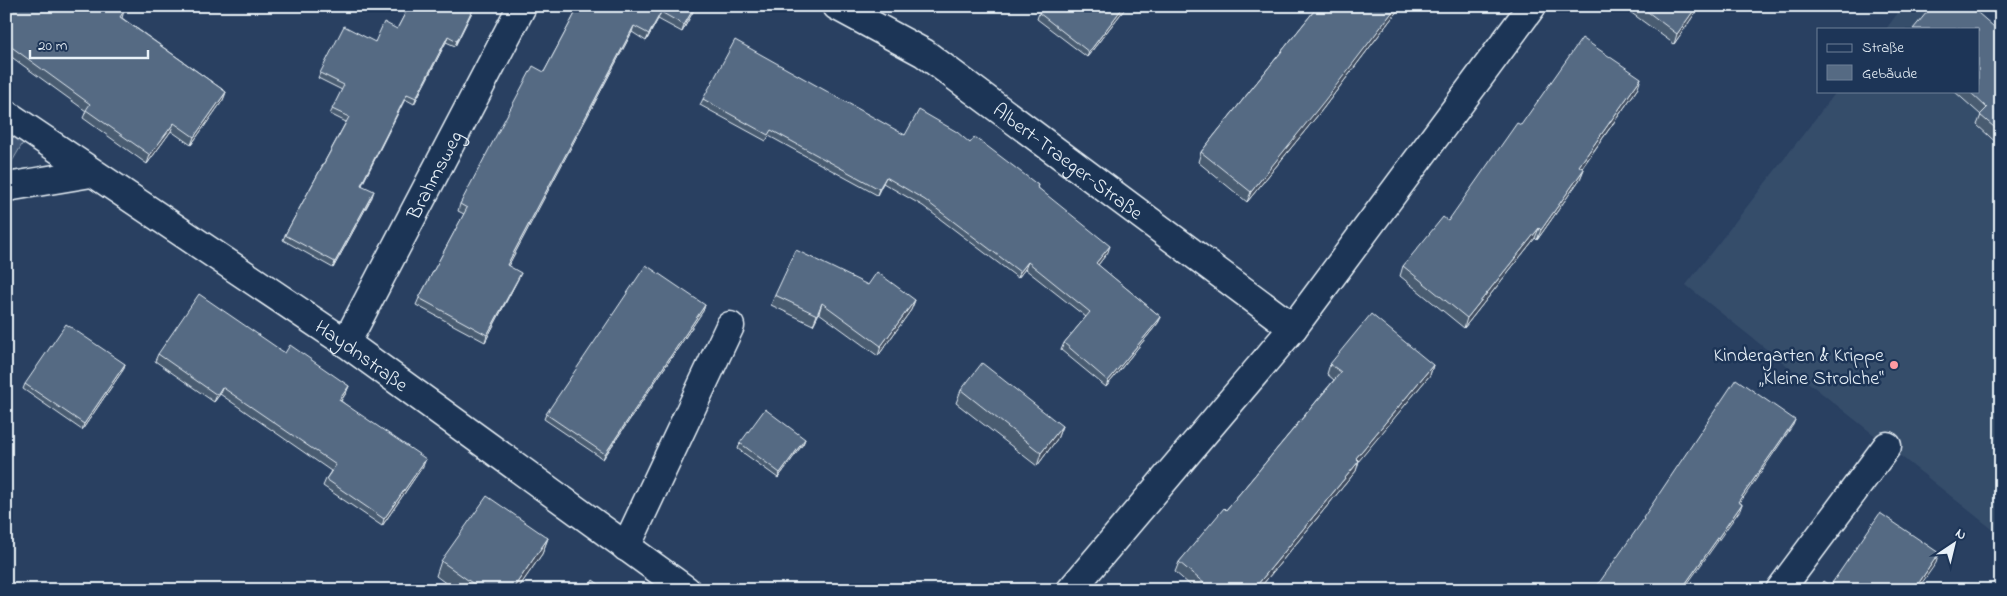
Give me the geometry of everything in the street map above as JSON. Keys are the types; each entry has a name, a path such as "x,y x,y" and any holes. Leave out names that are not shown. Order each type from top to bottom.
{"street":[{"name":"Brahmsweg","path":"346,343 522,6"},
{"name":"Albert-Traeger-Straße","path":"836,6 924,53 1292,328"},
{"path":"1071,590 1292,328 1532,6"},
{"name":"Haydnstraße","path":"6,114 346,343 686,590"},
{"path":"6,186 91,172"},
{"path":"626,547 730,326"},
{"path":"1780,590 1887,446"}],"shaded area":[{"path":"1903,6 1938,6 1919,28 1887,28"},
{"name":"Kindergarten & Krippe „Kleine Strolche“","path":"1836,92 1955,92 1984,118 1977,126 2001,147 2001,536 1686,285"},
{"path":"6,129 24,141 6,172"}],"building":[{"path":"6,6 117,6 124,11 120,17 226,92 194,137 174,123 150,155 86,110 90,104 6,43"},
{"path":"409,6 474,6 457,41 448,36 416,98 407,94 361,185 374,191 335,262 285,235 349,117 332,109 344,85 320,73 344,26 375,42 384,22 397,29"},
{"path":"579,6 695,6 684,25 661,12 649,34 634,26 507,265 521,273 487,335 419,298 467,208 460,204 533,66 544,72"},
{"path":"1045,6 1124,6 1089,52 1039,13"},
{"path":"1318,6 1397,6 1251,192 1201,152"},
{"path":"1640,6 1697,6 1677,34"},
{"path":"1932,6 1970,6 2001,33 2001,133 1980,115 1987,108 1970,92 1980,92 1980,28 1914,28"},
{"path":"1582,38 1641,78 1579,166 1584,169 1541,230 1539,228 1467,318 1403,266 1443,217 1448,221 1517,123 1521,125"},
{"path":"735,40 905,135 919,110 957,132 970,143 975,137 1038,185 1037,187 1110,246 1096,263 1161,317 1108,381 1064,343 1090,312 1028,262 1020,272 925,200 886,177 879,189 771,130 768,135 703,99"},
{"path":"796,250 868,285 877,272 915,300 881,346 822,303 817,315 775,295"},
{"path":"646,265 705,305 605,454 546,414"},
{"path":"199,294 285,353 290,345 349,386 339,400 426,459 384,519 326,479 336,465 222,387 217,395 158,354"},
{"path":"1371,314 1433,365 1356,458 1359,461 1253,590 1212,590 1179,562 1224,508 1226,510 1341,372 1330,364"},
{"path":"66,324 125,364 84,424 25,384"},
{"path":"982,363 1062,426 1041,453 961,390"},
{"path":"1736,379 1795,420 1738,502 1742,504 1681,590 1594,590 1644,519"},
{"path":"765,409 805,439 780,473 740,443"},
{"path":"487,496 548,538 512,590 482,590 441,561"},
{"path":"1880,513 1939,553 1914,590 1817,590 1823,581 1830,586"},
{"path":"593,580 607,590 587,590"}],"place":[{"name":"Kindergarten & Krippe „Kleine Strolche“","path":"1894,365"}]}
